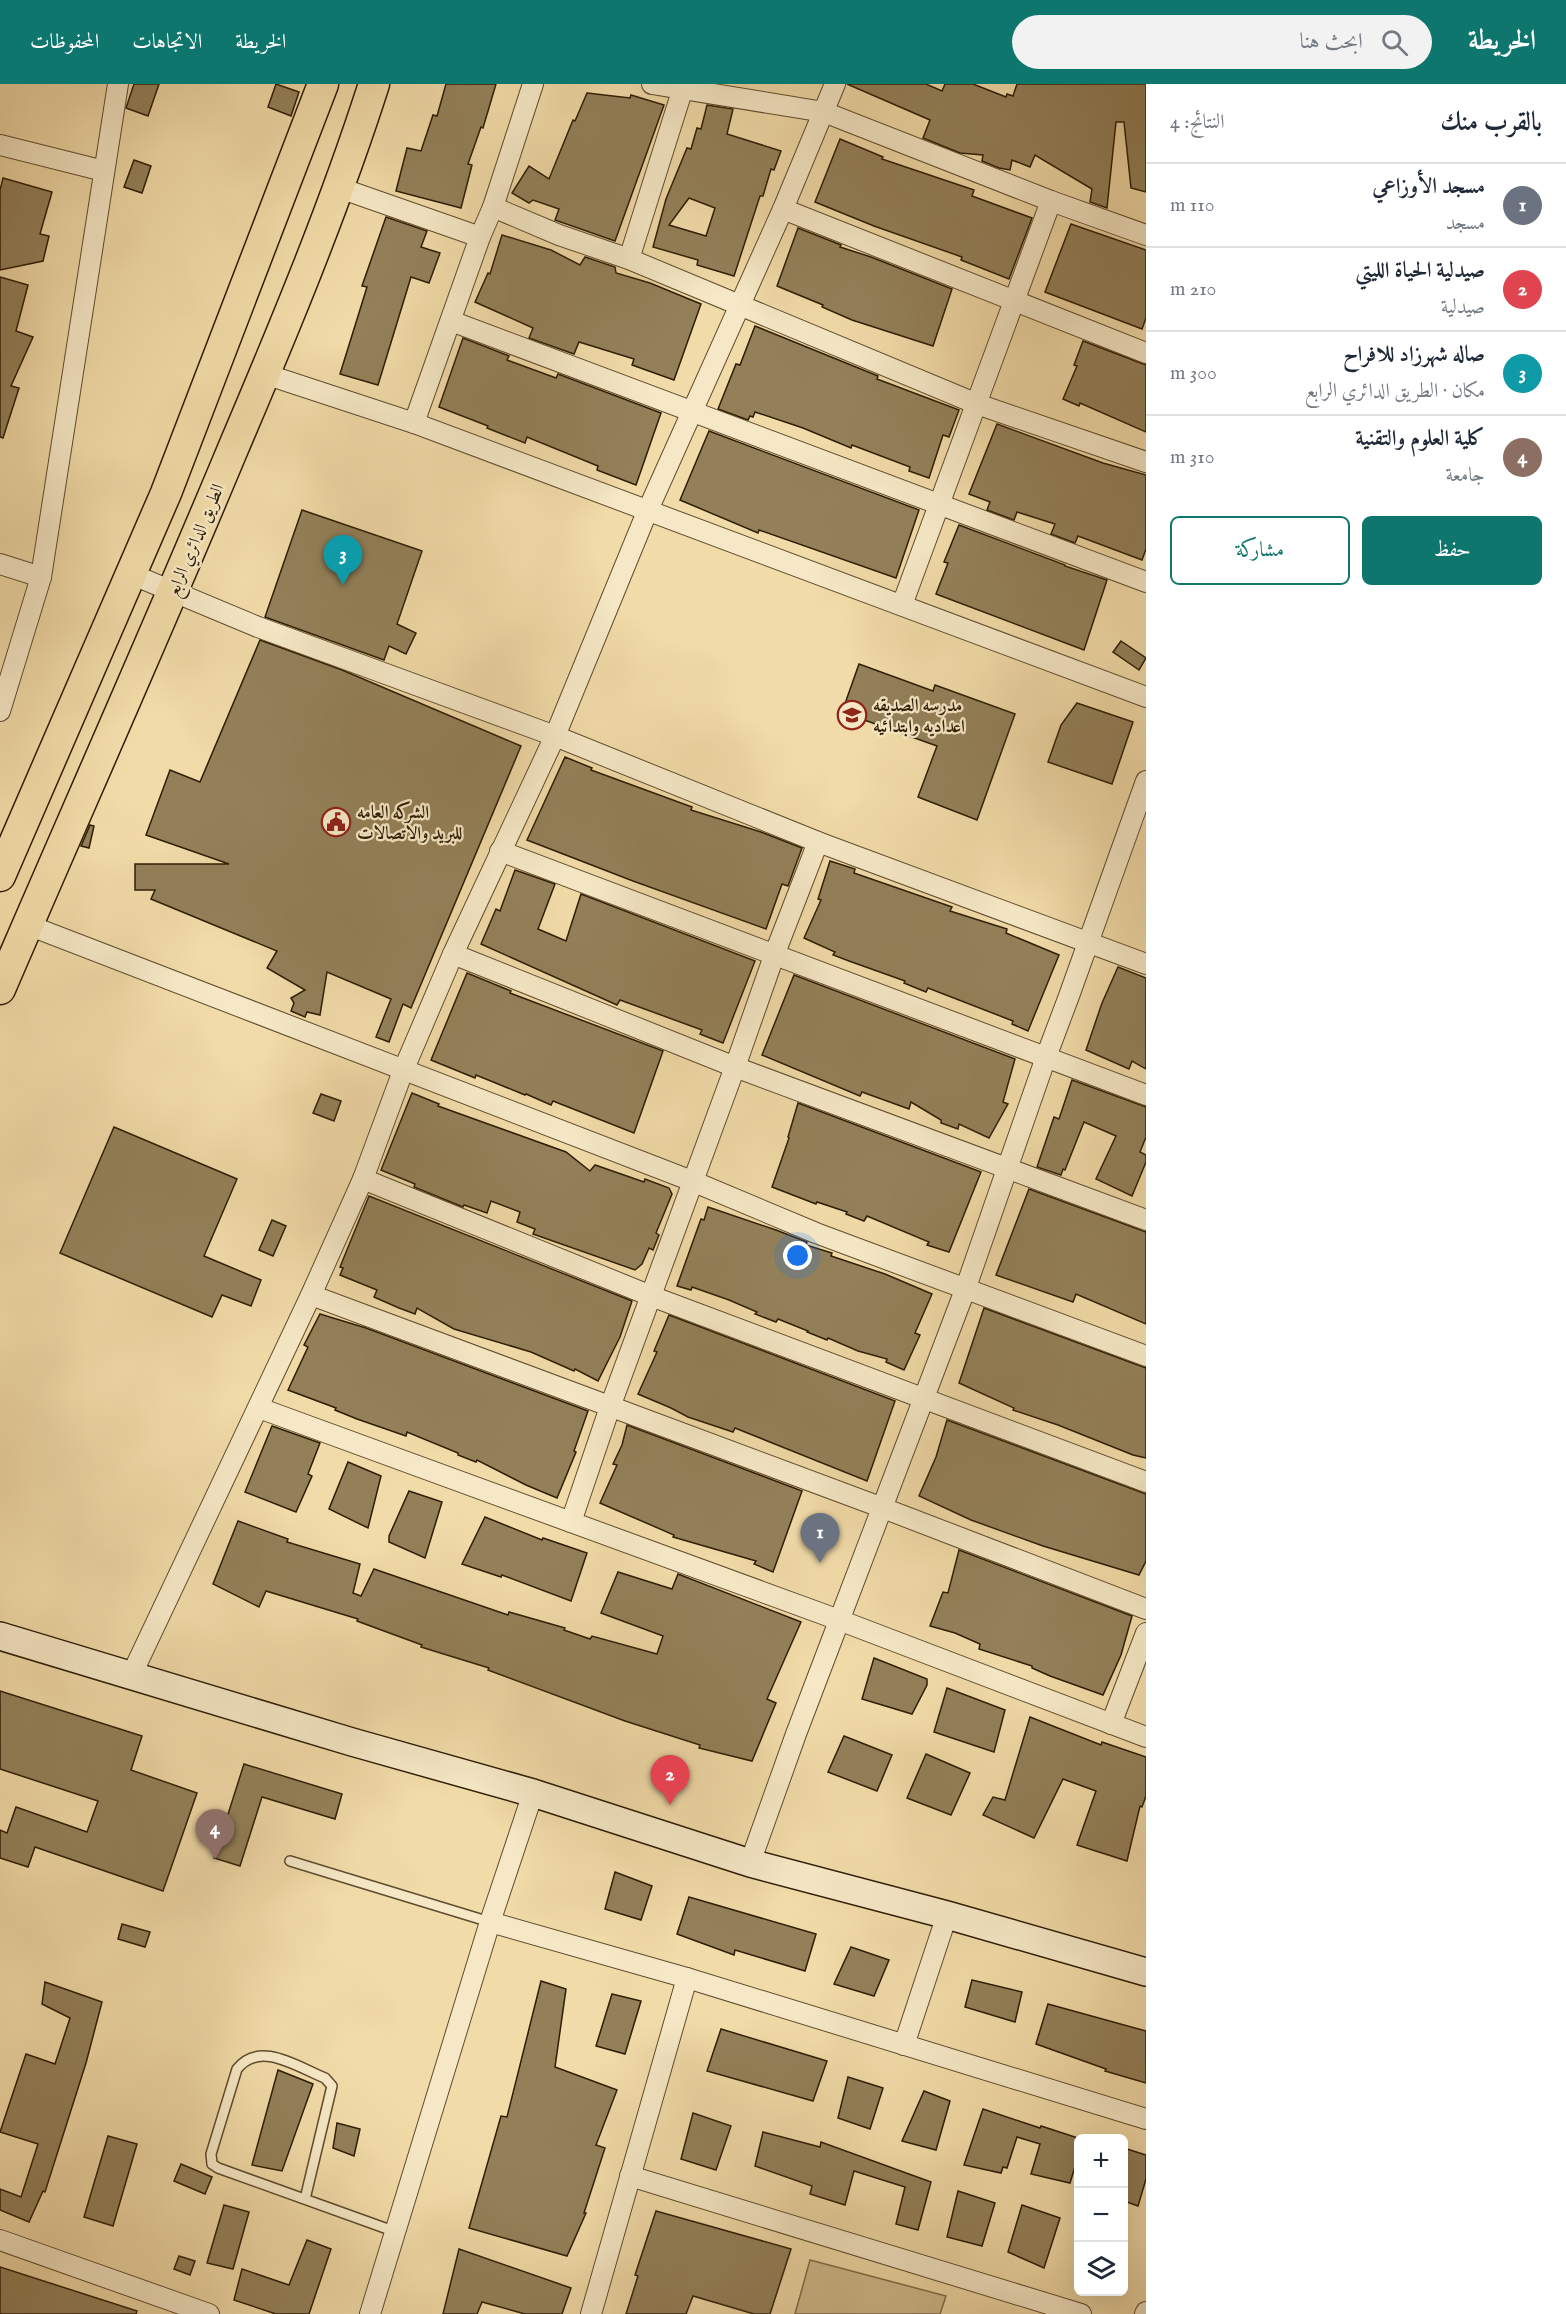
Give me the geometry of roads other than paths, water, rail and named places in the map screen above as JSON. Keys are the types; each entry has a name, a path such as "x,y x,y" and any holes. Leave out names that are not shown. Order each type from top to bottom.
{"main road":[{"path":"0,876 166,493 323,84"},
{"name":"الطريق الدائري الرابع","path":"0,989 265,374 374,84"}],"street":[{"path":"0,711 42,577 118,84"},
{"path":"414,423 480,237 493,207 533,84"},
{"path":"652,84 824,112 1051,201 1146,235"},
{"path":"131,1676 259,1408 363,1179 403,1071 453,954 555,736 647,512 738,305 783,210 835,84"},
{"path":"629,259 683,88"},
{"path":"0,145 104,171"},
{"path":"337,187 480,237"},
{"path":"902,605 1051,201"},
{"path":"493,207 559,235 629,259 977,404 1146,462"},
{"path":"783,210 1146,352"},
{"path":"451,321 1146,582"},
{"path":"265,374 414,423 1146,697"},
{"path":"0,564 42,577"},
{"path":"131,573 258,627 555,736 818,842 1146,964"},
{"path":"750,1863 839,1620 965,1290 1089,941 1138,829 1146,781"},
{"path":"571,1522 692,1181 818,842"},
{"path":"500,851 1146,1095"},
{"path":"28,925 692,1181 816,1233 1146,1356"},
{"path":"453,954 735,1067 1146,1220"},
{"path":"363,1179 651,1296 1146,1482"},
{"path":"311,1295 883,1508 1146,1609"},
{"path":"259,1408 839,1620 1146,1737"},
{"path":"1111,1724 1146,1633"},
{"path":"0,1636 533,1793 750,1863 947,1915 1146,1972"},
{"path":"370,2314 490,1922 533,1793"},
{"path":"904,2045 947,1915"},
{"path":"490,1922 687,1978 1146,2119"},
{"path":"591,2314 687,1978"},
{"path":"630,2176 1081,2314"},
{"path":"0,2240 157,2305 209,2314"}],"lane":[{"path":"290,1862 490,1922"},
{"path":"305,2199 332,2086 325,2078 267,2054 244,2060 237,2069 211,2154 212,2164 305,2199 396,2232"}],"place":[{"name":"صاله شهرزاد للافراح","path":"343,585"},
{"name":"مدرسه الصديقه اعداديه وابتدائيه","path":"852,715"},
{"name":"الشركه العامه للبريد والاتصالات","path":"336,822"},
{"name":"مسجد الأوزاعي","path":"820,1563"},
{"name":"صيدلية الحياة الليتي","path":"670,1805"},
{"name":"كلية العلوم والتقنية","path":"215,1859"}]}
